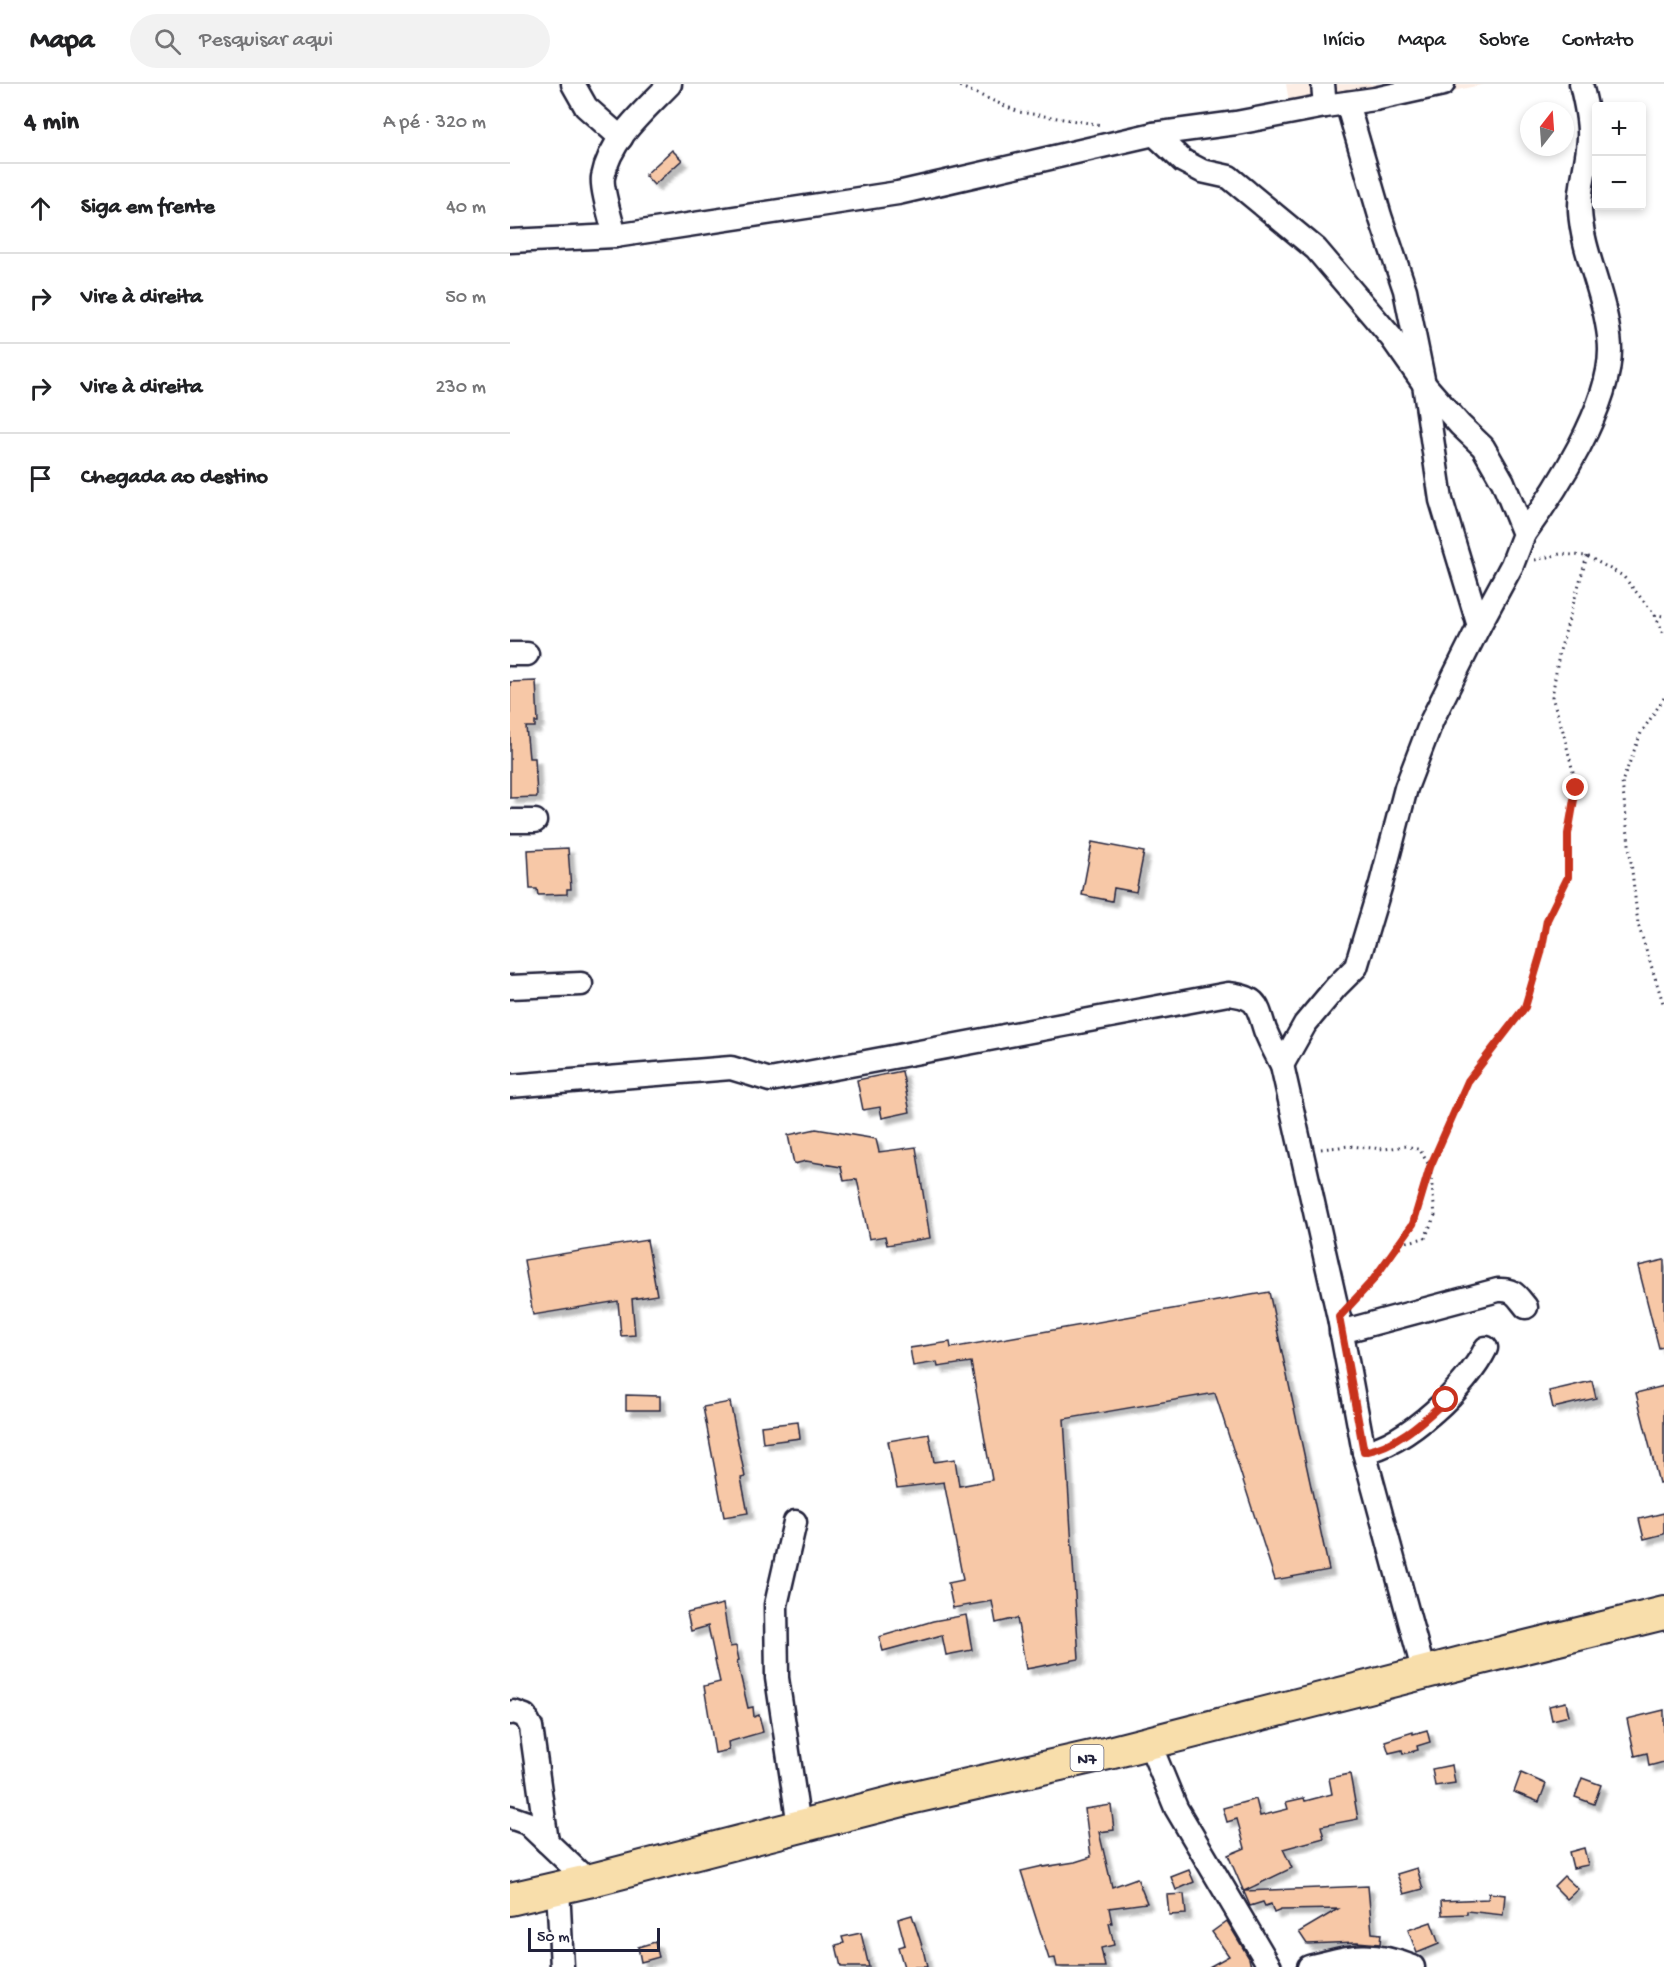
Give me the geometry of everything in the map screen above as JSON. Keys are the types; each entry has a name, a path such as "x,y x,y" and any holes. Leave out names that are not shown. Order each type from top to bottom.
{"highway":[{"name":"N7","path":"510,1899 1664,1613"}],"street":[{"path":"573,84 586,107 621,138"},
{"path":"615,236 602,179 614,146 669,84"},
{"path":"510,241 615,236 898,193 1154,134 1236,123 1324,95 1347,103 1443,84"},
{"path":"1282,1065 1305,1024 1356,967 1406,788 1432,720 1512,565 1524,534 1553,494 1602,396 1610,351 1606,317 1587,247 1580,210 1589,136 1587,111 1581,84"},
{"path":"1347,103 1380,216 1405,290 1424,384 1441,500 1479,626"},
{"path":"1154,134 1183,161 1202,171 1229,177 1316,249 1391,337 1424,384 1483,447 1503,482 1524,534"},
{"path":"510,821 535,821"},
{"path":"510,987 581,984"},
{"path":"510,1086 731,1068 770,1080 1228,994 1244,996 1260,1008 1265,1029 1282,1065 1340,1325 1364,1452 1424,1673"},
{"path":"1340,1325 1498,1290 1513,1292 1526,1307"},
{"path":"1364,1452 1377,1449 1419,1425 1477,1366 1486,1348"},
{"path":"795,1522 776,1605 777,1678 799,1826"},
{"path":"510,1713 525,1716 531,1727 547,1842"},
{"path":"1149,1742 1176,1808 1270,1967"},
{"path":"510,1817 527,1823 588,1881"},
{"path":"558,1888 562,1967"},
{"path":"1309,1967 1368,1955 1385,1957 1413,1967"}],"path":[{"path":"954,84 1019,112 1109,127"},
{"path":"1512,565 1560,554 1587,556 1623,576 1655,615 1664,634"},
{"path":"1340,1325 1396,1244 1413,1224 1430,1167 1468,1081 1525,1007 1541,953 1547,920 1568,877 1568,834 1576,788 1552,697 1559,654 1587,556"},
{"path":"1655,615 1664,616"},
{"path":"1664,698 1641,733 1622,782 1638,924 1664,1006"},
{"path":"1302,1152 1349,1146 1384,1149 1407,1146 1420,1150 1430,1167 1436,1215 1425,1238 1396,1244"}],"shaded area":[{"path":"1286,84 1485,84 1293,126"}],"building":[{"path":"672,150 682,160 654,185 645,175"},
{"path":"536,681 538,722 535,722 535,727 526,727 529,758 535,758 537,797 510,798 510,682"},
{"path":"1092,842 1144,852 1136,892 1114,888 1112,901 1082,895"},
{"path":"568,848 571,889 567,889 567,894 538,895 537,889 530,889 528,850"},
{"path":"902,1071 910,1112 882,1118 880,1107 863,1110 857,1080"},
{"path":"816,1129 876,1139 879,1152 916,1147 930,1238 887,1245 885,1236 869,1239 857,1179 844,1181 841,1167 806,1161 794,1164 788,1135"},
{"path":"647,1240 657,1295 632,1299 635,1335 621,1336 618,1301 533,1315 524,1260"},
{"path":"1664,1260 1664,1347 1659,1348 1638,1266"},
{"path":"1269,1292 1329,1570 1275,1580 1215,1393 1064,1419 1079,1659 1026,1669 1017,1618 996,1623 992,1601 953,1608 948,1583 963,1580 944,1482 897,1488 888,1441 929,1434 934,1462 955,1459 959,1486 992,1480 971,1362 938,1367 937,1362 913,1366 910,1348 950,1342 951,1348"},
{"path":"1592,1381 1596,1398 1553,1408 1549,1391"},
{"path":"1664,1386 1664,1482 1659,1483 1636,1393"},
{"path":"626,1395 660,1396 660,1410 626,1410"},
{"path":"730,1402 745,1477 741,1478 748,1513 724,1517 703,1407"},
{"path":"798,1422 800,1438 763,1443 761,1426"},
{"path":"1664,1513 1664,1534 1644,1539 1639,1519"},
{"path":"723,1604 730,1647 736,1646 739,1660 737,1661 748,1708 753,1707 754,1717 759,1715 763,1732 728,1742 729,1750 715,1753 704,1686 720,1682 708,1626 691,1631 687,1613"},
{"path":"966,1615 972,1650 946,1655 942,1635 883,1651 879,1637 933,1621"},
{"path":"1566,1702 1569,1716 1552,1720 1549,1706"},
{"path":"1664,1710 1664,1762 1649,1766 1647,1753 1635,1756 1627,1719"},
{"path":"1427,1730 1430,1742 1417,1746 1418,1750 1403,1754 1402,1750 1389,1753 1385,1741"},
{"path":"1452,1765 1455,1783 1435,1786 1432,1769"},
{"path":"1521,1773 1546,1784 1539,1802 1514,1792"},
{"path":"1350,1774 1358,1819 1321,1826 1324,1838 1283,1849 1292,1868 1244,1891 1368,1886 1372,1933 1381,1934 1380,1944 1357,1942 1307,1944 1299,1932 1338,1909 1281,1910 1274,1913 1271,1904 1265,1906 1263,1902 1250,1906 1228,1855 1245,1848 1237,1819 1227,1822 1223,1808 1256,1799 1260,1816 1288,1809 1286,1802 1304,1798 1305,1801 1332,1794 1329,1778"},
{"path":"1582,1778 1601,1785 1594,1804 1575,1797"},
{"path":"1111,1805 1114,1830 1099,1832 1112,1887 1137,1878 1147,1903 1109,1908 1112,1923 1109,1923 1114,1945 1101,1948 1105,1967 1057,1967 1055,1958 1049,1959 1021,1871 1091,1857 1085,1809"},
{"path":"1584,1848 1588,1865 1573,1868 1569,1852"},
{"path":"1417,1868 1423,1889 1404,1894 1397,1874"},
{"path":"1189,1870 1194,1882 1176,1890 1171,1877"},
{"path":"1564,1876 1578,1889 1567,1899 1554,1886"},
{"path":"1489,1893 1505,1895 1503,1915 1467,1911 1467,1914 1442,1915 1441,1901 1488,1899"},
{"path":"1184,1894 1186,1914 1169,1915 1167,1895"},
{"path":"912,1915 927,1967 904,1967 898,1947 905,1945 898,1919"},
{"path":"1227,1921 1249,1958 1251,1967 1209,1967 1229,1956 1212,1932"},
{"path":"1431,1922 1439,1944 1417,1953 1408,1930"},
{"path":"861,1933 869,1967 841,1967 836,1945 844,1943 842,1937"},
{"path":"655,1942 659,1957 641,1962 638,1947"}],"route":[{"path":"1446,1400 1419,1425 1394,1441 1364,1452 1339,1317 1373,1280 1396,1244 1413,1224 1430,1167 1468,1081 1525,1007 1541,953 1547,920 1568,877 1568,834 1576,788"}]}
